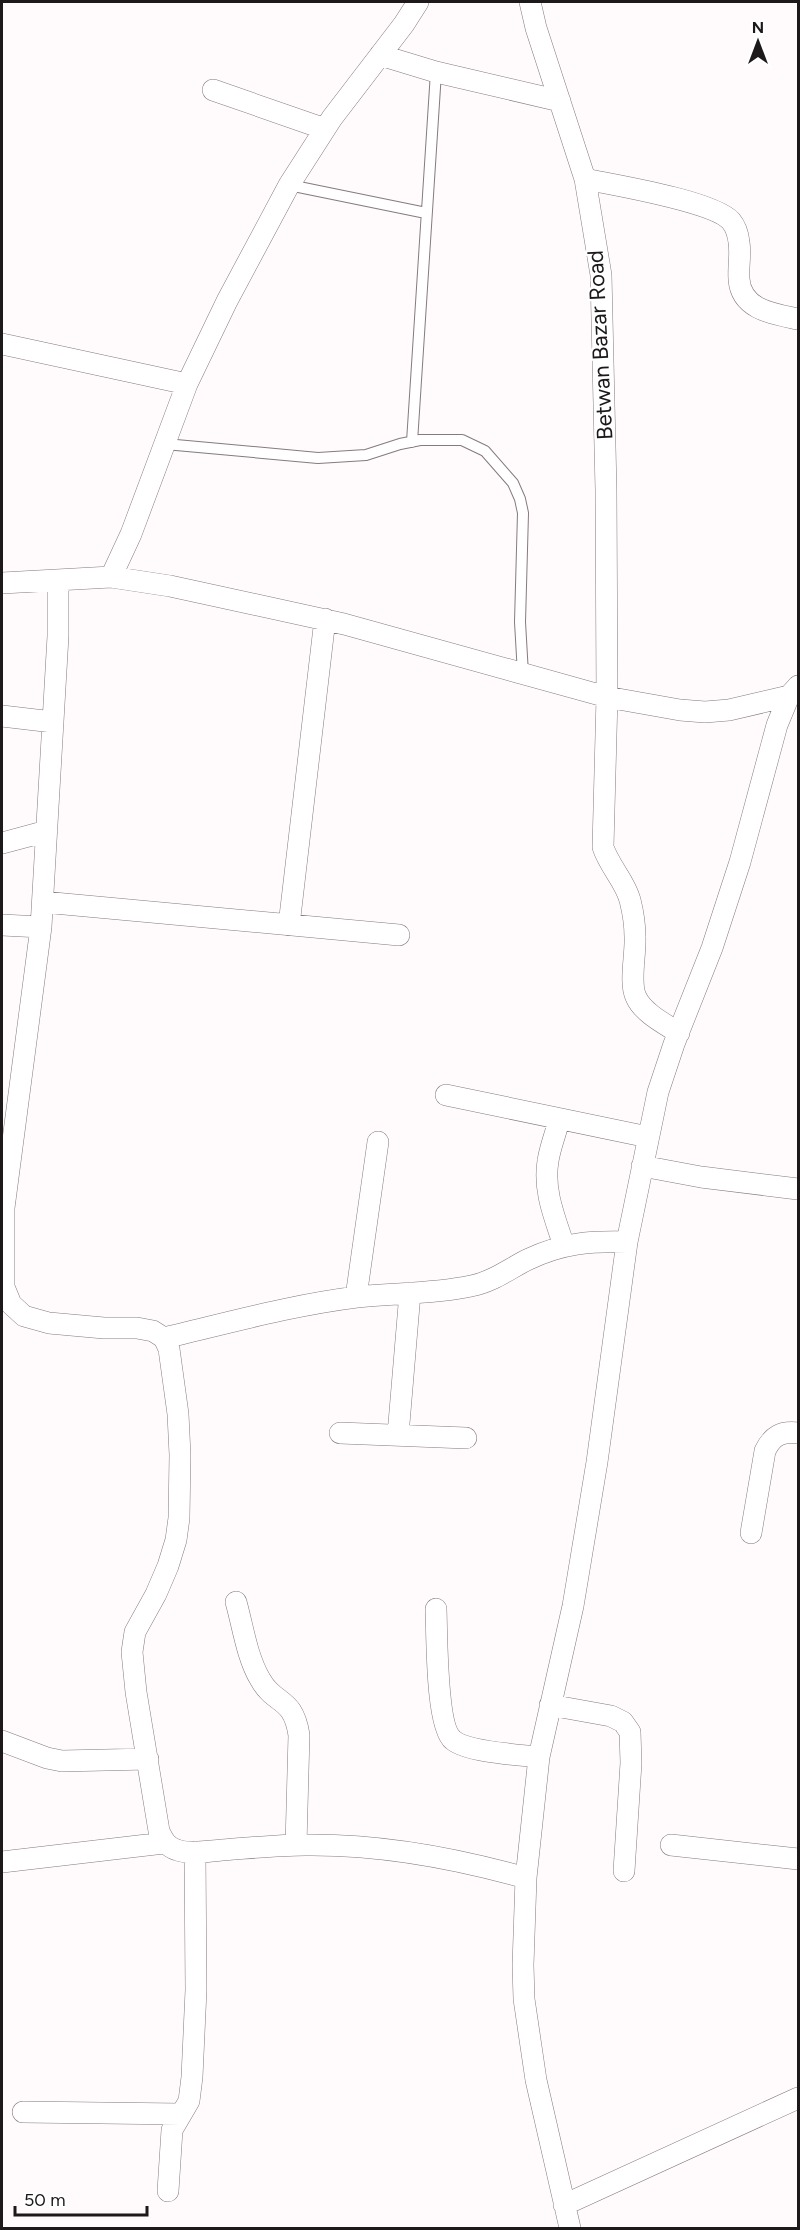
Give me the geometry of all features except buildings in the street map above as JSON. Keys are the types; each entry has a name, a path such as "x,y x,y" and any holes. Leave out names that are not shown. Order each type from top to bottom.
{"street":[{"path":"111,577 131,534 187,384 227,301 289,185 325,129 418,2"},
{"name":"Betwan Bazar Road","path":"530,2 536,28 585,179 601,275 607,697 603,847 629,897 633,912 636,998 649,1012 679,1033"},
{"path":"380,55 436,72 560,101"},
{"path":"213,90 325,129"},
{"path":"585,179 672,197 722,214 731,221 737,232 740,251 739,281 744,297 754,306 772,314 798,319"},
{"path":"2,344 187,384"},
{"path":"2,583 111,577 170,586 325,619 607,697 680,710 705,712 738,708 794,691"},
{"path":"58,579 58,636 41,927 10,1093 2,1265 4,1287 11,1304 24,1316 49,1323 153,1331 164,1338 172,1366 180,1455 180,1508 176,1540 156,1594 135,1632 132,1652 136,1692 159,1831 164,1843"},
{"path":"289,925 325,619"},
{"path":"570,2229 528,2036 523,1965 526,1878 539,1757 573,1606 585,1540 627,1242 658,1092 712,948 737,873 777,724 794,691"},
{"path":"2,716 53,722"},
{"path":"2,843 47,831"},
{"path":"42,902 399,935"},
{"path":"2,925 41,927"},
{"path":"447,1095 648,1137"},
{"path":"559,1120 548,1162 547,1182 549,1202 564,1246"},
{"path":"356,1297 378,1142"},
{"path":"642,1167 798,1189"},
{"path":"164,1338 266,1314 356,1297 452,1290 474,1286 493,1279 538,1255 564,1246 597,1241 627,1242"},
{"path":"398,1435 410,1293"},
{"path":"340,1433 466,1438"},
{"path":"752,1533 765,1452 770,1440 780,1434 798,1433"},
{"path":"236,1602 253,1665 260,1680 269,1692 291,1709 297,1719 299,1735 296,1845"},
{"path":"436,1609 437,1660 443,1720 453,1741 470,1747 539,1757"},
{"path":"550,1705 611,1716 623,1722 630,1732 631,1762 624,1871"},
{"path":"2,1741 47,1758 62,1761 148,1759"},
{"path":"2,1862 164,1843 176,1850 195,1852 296,1845 351,1846 477,1864 526,1878"},
{"path":"670,1845 798,1859"},
{"path":"168,2191 172,2130 189,2101 192,2077 196,1990 195,1852"},
{"path":"564,2205 798,2098"},
{"path":"23,2112 181,2114"}],"lane":[{"path":"412,442 436,72"},
{"path":"289,185 426,213"},
{"path":"165,444 318,458 366,455 412,442 462,440 474,444 484,451 506,475 520,499 523,513 520,622 523,674"}]}
